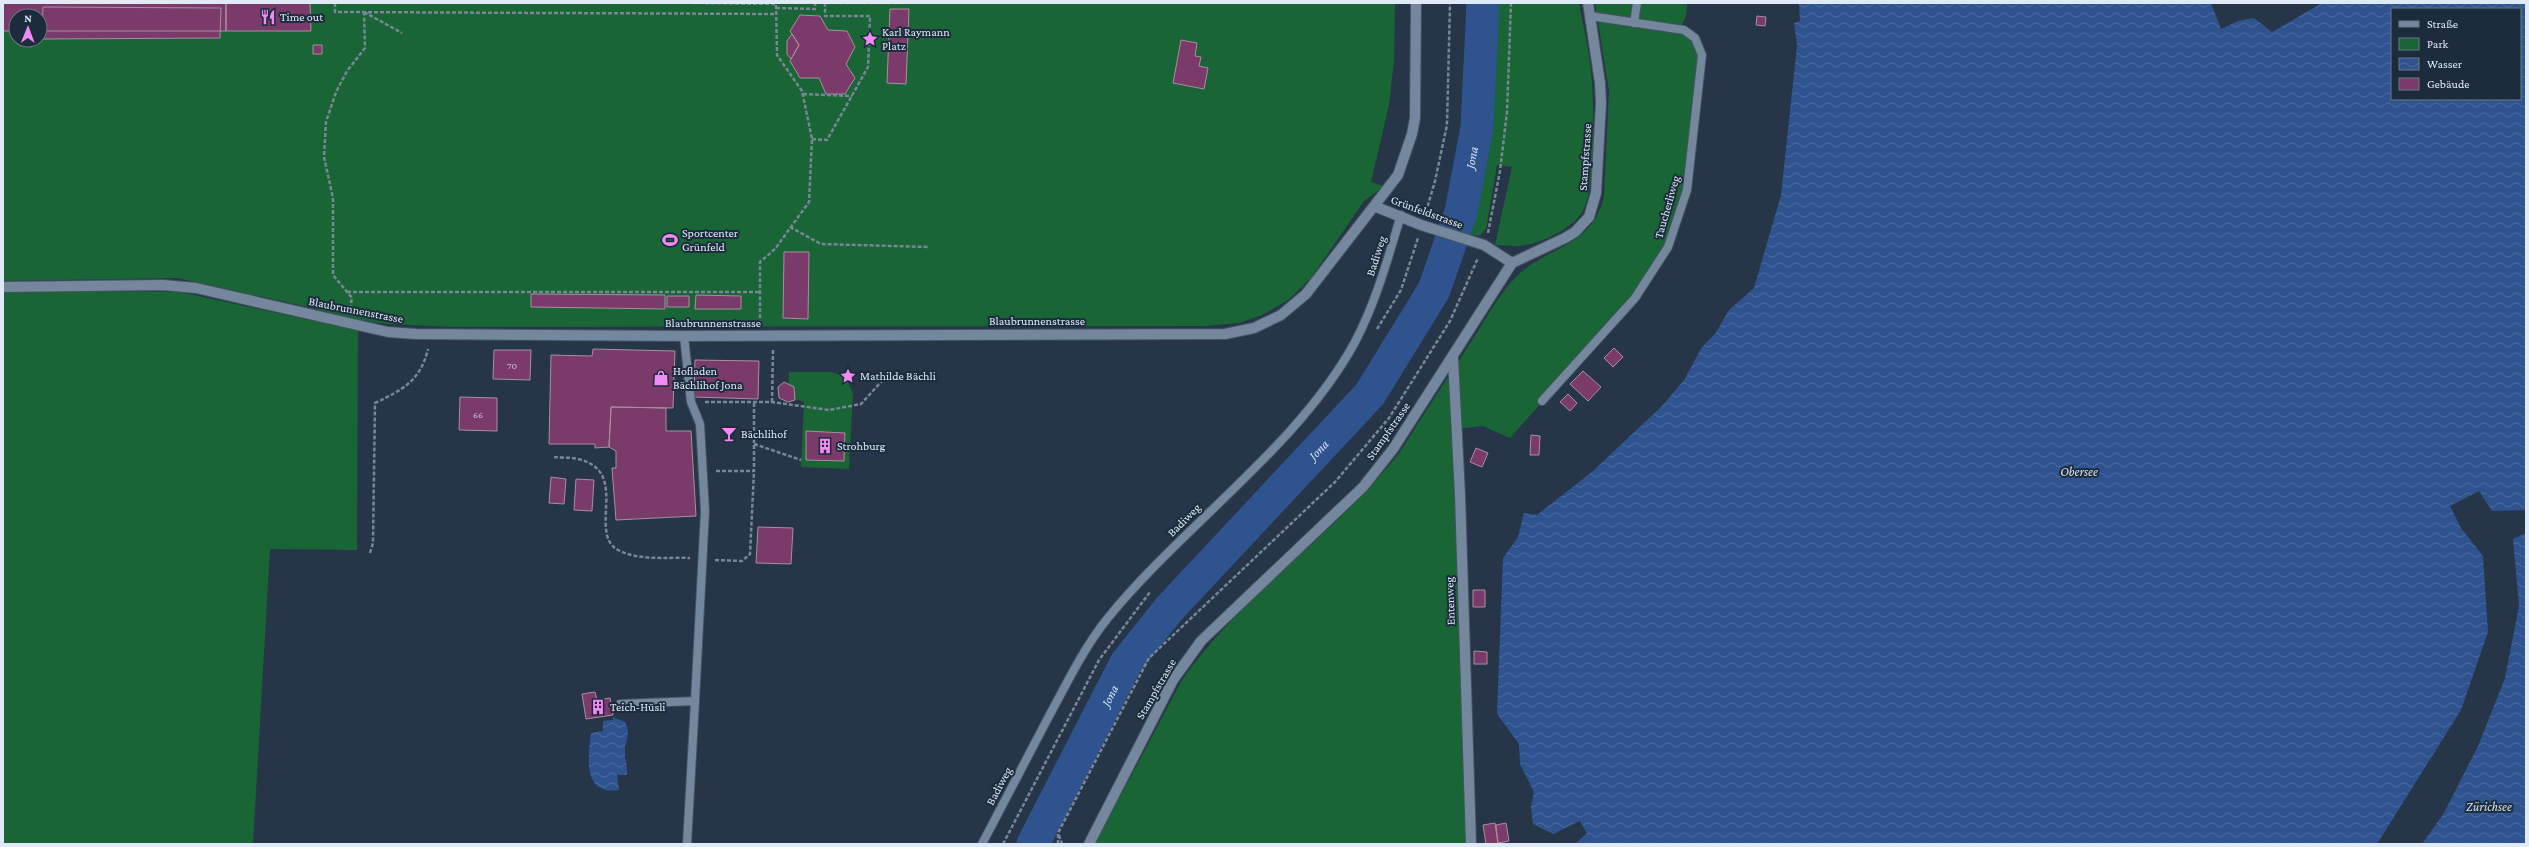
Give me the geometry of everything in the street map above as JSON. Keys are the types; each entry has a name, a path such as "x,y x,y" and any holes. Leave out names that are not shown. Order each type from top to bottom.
{"street":[{"name":"Grünfeldstrasse","path":"1416,3 1415,118 1412,134 1398,175 1374,206 1402,215 1424,226 1484,245 1512,263"},
{"name":"Stampfstrasse","path":"1089,844 1173,680 1201,641 1363,487 1393,448 1453,358 1512,263 1575,232 1583,224 1592,209 1596,193 1601,103 1600,82 1588,3"},
{"name":"Blaubrunnenstrasse","path":"3,287 163,284 190,287 388,332 428,334 773,336 1224,334 1254,328 1281,315 1306,294 1374,206"},
{"name":"Entenweg","path":"1453,358 1460,495 1471,844"}],"lane":[{"path":"1634,23 1637,3"},
{"name":"Taucherliweg","path":"1542,400 1635,298 1668,247 1687,190 1702,55 1695,38 1684,30 1590,16"},
{"name":"Badiweg","path":"982,844 1074,669 1106,621 1139,583 1286,435 1330,382 1355,342 1374,302 1402,215"},
{"path":"684,336 691,402 700,424 705,511 704,559 687,844"},
{"path":"620,704 695,701"}],"path":[{"path":"335,3 335,12 776,14"},
{"path":"693,3 776,4 777,55 803,94 812,139 809,202 775,249 760,262 760,335"},
{"path":"776,8 815,9 815,3"},
{"path":"812,139 827,140 868,67 870,16 825,16 825,3 904,3"},
{"path":"1373,336 1401,290 1424,226 1435,181 1447,125 1450,3"},
{"path":"1058,844 1058,833 1149,658 1335,482 1389,418 1450,322 1484,245 1500,172 1507,112 1511,3"},
{"path":"364,12 402,33"},
{"path":"346,323 352,298 333,275 333,198 324,157 324,140 326,122 336,92 347,72 365,48 364,12"},
{"path":"803,94 852,96"},
{"path":"790,227 821,244 929,247"},
{"path":"347,292 760,292"},
{"path":"370,552 372,543 375,403 408,385 420,373 428,349 428,334"},
{"path":"772,402 773,336"},
{"path":"691,402 772,402 829,410 861,404 890,372"},
{"path":"554,457 578,459 593,465 600,472 607,491 606,536 616,549 628,555 742,562 750,554 754,471 754,402"},
{"path":"754,444 801,460"},
{"path":"702,471 754,471"},
{"path":"1003,844 1099,660 1154,587"},
{"path":"1058,833 1062,844"}],"green space":[{"name":"Sportcenter Grünfeld","path":"3,3 1395,3 1394,61 1389,105 1371,182 1384,186 1364,201 1311,278 1288,300 1262,315 1239,323 1205,326 453,327 389,324 358,320 357,550 270,549 253,844 3,844 3,290 180,292 318,322 317,309 177,278 3,281"},
{"path":"1493,3 1579,3 1590,63 1593,103 1593,146 1590,187 1586,203 1581,214 1560,232 1533,243 1516,246 1495,245 1512,167 1497,165 1486,229 1479,236 1470,234 1486,119 1491,61"},
{"path":"1595,3 1687,3 1686,16 1682,25 1695,38 1702,55 1687,190 1668,247 1635,298 1510,438 1483,426 1456,429 1471,844 1095,844 1182,680 1206,649 1233,619 1347,510 1400,452 1492,308 1516,277 1541,258 1568,244 1579,236 1590,226 1598,213 1604,196 1609,91"},
{"path":"789,372 831,372 845,376 853,393 849,469 801,467 804,402 788,397"}],"water":[{"name":"Obersee","path":"1799,3 2211,3 2221,29 2238,21 2254,18 2272,32 2322,3 2526,3 2526,510 2492,511 2479,491 2450,506 2461,528 2483,556 2488,632 2461,710 2377,844 1575,844 1587,833 1580,821 1553,834 1533,824 1531,807 1534,792 1520,764 1519,744 1497,714 1503,558 1518,537 1524,513 1537,515 1593,471 1662,406 1684,380 1702,347 1715,334 1729,310 1754,288 1781,195 1797,46 1794,23 1800,21"},
{"name":"Zürichsee","path":"2526,533 2526,844 2422,844 2444,813 2478,746 2505,678 2519,606 2513,539"},
{"path":"613,717 625,722 628,732 625,748 627,775 617,775 619,790 607,790 599,787 593,781 590,772 589,752 591,733 603,731 603,721 613,720"}],"building":[{"path":"3,3 226,3 226,31 48,31 48,8 8,8 8,31 3,31"},
{"name":"Time out","path":"226,3 310,3 311,31 226,31"},
{"path":"43,7 221,8 220,38 48,39 48,8"},
{"path":"890,9 909,9 906,84 887,83"},
{"path":"800,15 820,16 828,30 847,31 855,47 846,64 855,78 845,94 826,94 819,78 800,78 790,61 799,45 790,31"},
{"path":"1757,16 1766,17 1765,26 1756,25"},
{"path":"792,34 799,45 791,59 787,54 787,41"},
{"path":"1181,40 1197,43 1195,56 1201,57 1199,66 1208,68 1204,89 1173,83"},
{"path":"313,45 322,45 322,54 313,54"},
{"path":"784,252 809,252 808,319 783,318"},
{"path":"531,294 665,295 665,309 531,307"},
{"path":"696,295 741,296 741,309 695,309"},
{"path":"667,296 689,296 689,307 667,307"},
{"path":"1614,348 1623,357 1613,367 1604,358"},
{"path":"593,349 675,351 673,408 611,407 609,447 595,448 595,444 549,444 551,355 592,356"},
{"path":"494,350 531,350 530,380 493,379"},
{"path":"695,360 759,361 758,399 694,397"},
{"path":"1583,371 1601,387 1588,401 1570,384"},
{"path":"784,382 794,387 795,400 788,402 779,398 778,387"},
{"path":"1568,394 1577,403 1570,411 1560,402"},
{"path":"460,397 497,398 497,431 459,430"},
{"path":"611,407 666,408 666,431 691,431 696,516 616,520 612,468 616,468 616,451 609,447"},
{"name":"Strohburg","path":"806,431 845,433 844,461 806,460"},
{"path":"1531,435 1540,436 1539,455 1530,455"},
{"path":"1476,448 1488,453 1482,467 1470,462"},
{"path":"551,477 566,479 564,504 549,503"},
{"path":"576,479 594,480 592,511 574,510"},
{"path":"758,527 793,528 791,564 756,563"},
{"path":"1473,590 1485,590 1485,607 1473,607"},
{"path":"1474,651 1487,652 1487,664 1474,664"},
{"name":"Teich-Hüsli","path":"595,692 597,700 610,698 613,715 586,719 582,694"},
{"path":"1495,823 1498,844 1486,844 1483,825"},
{"path":"1506,823 1509,841 1498,843 1496,825"}],"waterway":[{"name":"Jona","path":"1033,844 1126,663 1169,609 1370,394 1434,290 1461,212 1477,127 1483,3"}],"place":[{"name":"Time out","path":"268,17"},
{"name":"Karl Raymann Platz","path":"870,39"},
{"name":"Sportcenter Grünfeld","path":"670,240"},
{"name":"Mathilde Bächli","path":"848,376"},
{"name":"Hofladen Bächlihof Jona","path":"661,378"},
{"name":"Bächlihof","path":"729,434"},
{"name":"Strohburg","path":"825,446"},
{"name":"Teich-Hüsli","path":"598,707"}]}
